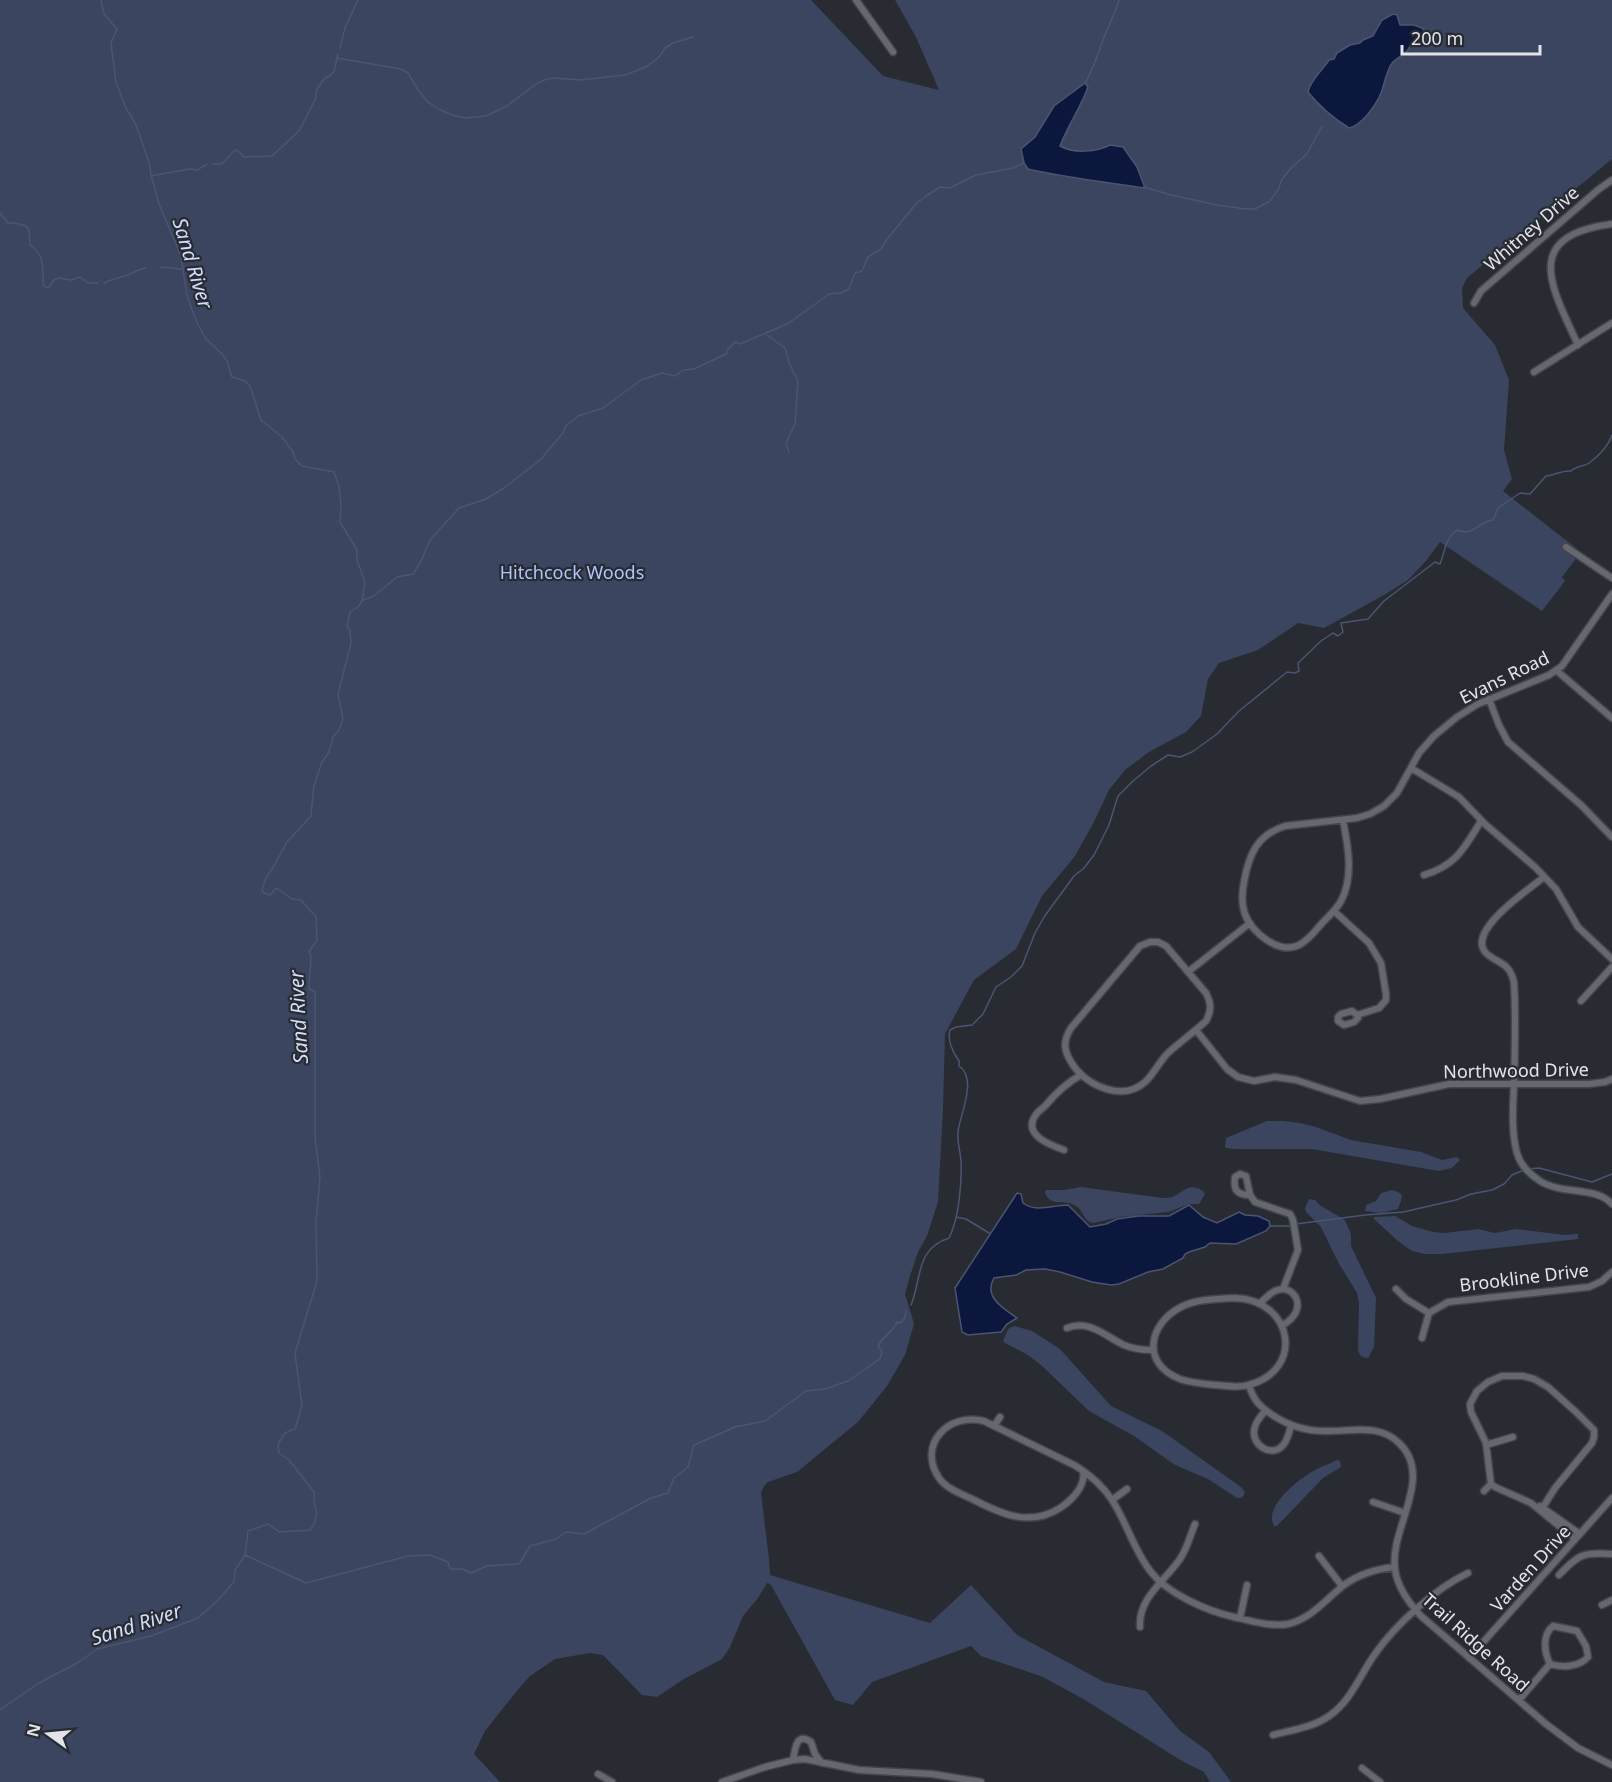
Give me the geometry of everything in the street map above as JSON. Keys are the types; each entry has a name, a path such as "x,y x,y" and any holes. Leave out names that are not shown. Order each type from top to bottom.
{"street":[{"path":"856,0 893,52"},
{"name":"Whitney Drive","path":"1474,303 1481,291 1612,180"},
{"path":"1578,345 1556,295 1551,273 1551,259 1557,247 1570,235 1588,227 1612,224"},
{"path":"1534,372 1612,323"},
{"path":"1566,547 1612,578"},
{"name":"Evans Road","path":"1251,923 1244,912 1242,895 1247,863 1252,852 1269,833 1285,826 1364,817 1384,806 1397,793 1419,753 1440,731 1471,708 1557,671 1566,662 1612,594"},
{"path":"1557,671 1612,718"},
{"path":"1490,699 1501,731 1513,747 1581,805 1612,837"},
{"path":"1411,768 1460,797 1481,821 1545,877 1561,897 1579,929 1612,959"},
{"path":"1188,972 1251,923 1263,936 1276,945 1284,947 1301,944 1312,935 1341,901 1348,879 1349,861 1343,820"},
{"path":"1424,874 1437,871 1455,860 1481,821"},
{"path":"1545,877 1496,915 1487,928 1483,940 1486,953 1502,963 1513,977 1515,1143 1519,1159 1537,1179 1548,1185 1570,1191 1599,1194 1606,1197 1612,1204"},
{"path":"1334,911 1369,943 1381,963 1386,1000 1378,1008 1357,1015"},
{"path":"1150,942 1163,944 1188,972 1210,1001 1208,1018 1158,1063 1144,1083 1132,1090 1113,1091 1092,1083 1081,1075 1065,1052 1066,1035 1140,946 1150,942"},
{"path":"1581,1001 1612,967"},
{"name":"Northwood Drive","path":"1196,1030 1227,1069 1238,1077 1250,1081 1275,1077 1296,1080 1360,1101 1380,1100 1449,1084 1589,1084 1612,1079"},
{"path":"1064,1150 1036,1136 1032,1121 1058,1091 1081,1075"},
{"path":"1250,1195 1255,1202 1290,1214 1293,1220 1298,1250 1283,1289"},
{"name":"Brookline Drive","path":"1430,1313 1454,1300 1589,1287 1602,1281 1612,1272"},
{"path":"1260,1303 1273,1292 1283,1289 1294,1294 1298,1305 1294,1315 1283,1325"},
{"path":"1396,1289 1406,1299 1430,1313 1422,1338"},
{"path":"1243,1298 1260,1303 1283,1325 1285,1340 1282,1360 1268,1376 1249,1385 1198,1383 1176,1377 1160,1364 1152,1350 1155,1334 1161,1323 1173,1311 1201,1301 1243,1298"},
{"path":"1067,1328 1077,1325 1085,1326 1105,1333 1128,1347 1152,1350"},
{"path":"1543,1507 1555,1488 1592,1443 1594,1433 1592,1428 1556,1394 1539,1382 1523,1376 1502,1376 1479,1389 1470,1404 1471,1412 1486,1445 1491,1484 1543,1507 1578,1537"},
{"name":"Trail Ridge Road","path":"1249,1385 1256,1401 1265,1411 1291,1426 1329,1431 1373,1430 1394,1438 1405,1450 1413,1472 1412,1486 1395,1549 1396,1578 1403,1592 1416,1610 1518,1700 1569,1742 1612,1765"},
{"path":"1265,1411 1257,1421 1254,1432 1256,1442 1263,1449 1272,1450 1281,1447 1291,1426"},
{"path":"994,1426 1000,1417"},
{"path":"1083,1471 1083,1482 1067,1503 1052,1512 1033,1518 1014,1517 1002,1514 946,1486 937,1474 932,1454 935,1441 944,1429 951,1424 968,1419 984,1421 1062,1455 1083,1471 1103,1488 1112,1500 1149,1570 1161,1582 1206,1608 1240,1618 1274,1625 1296,1622 1314,1611 1342,1586 1363,1574 1394,1567"},
{"path":"1486,1445 1513,1437"},
{"path":"1484,1491 1491,1484"},
{"path":"1112,1500 1127,1489"},
{"name":"Varden Drive","path":"1470,1658 1612,1498"},
{"path":"1373,1502 1405,1513"},
{"path":"1531,1503 1578,1537"},
{"path":"1140,1627 1143,1607 1181,1557 1195,1524"},
{"path":"1559,1575 1573,1561 1584,1555 1612,1554"},
{"path":"1319,1556 1342,1586"},
{"path":"1273,1735 1317,1723 1336,1711 1350,1695 1381,1646 1416,1610 1449,1583 1468,1573"},
{"path":"1240,1618 1247,1585"},
{"path":"1602,1605 1612,1600"},
{"path":"1553,1626 1577,1631 1586,1646 1588,1657 1581,1664 1560,1666 1550,1664 1546,1655 1545,1642 1548,1631 1553,1626"},
{"path":"1518,1700 1550,1664"},
{"path":"793,1760 797,1743 805,1739 811,1742 815,1754 823,1763"},
{"path":"722,1782 734,1780 765,1767 805,1759 859,1770 922,1773 981,1782"},
{"path":"1362,1768 1380,1782"},
{"path":"598,1773 612,1782"}],"green space":[{"name":"Hitchcock Woods","path":"0,0 811,0 883,76 939,90 916,37 895,0 1612,0 1612,159 1467,278 1462,288 1463,308 1495,345 1509,380 1504,450 1512,479 1503,491 1581,552 1562,577 1565,581 1542,611 1440,542 1408,580 1324,628 1298,623 1258,650 1219,663 1208,679 1201,716 1186,732 1149,752 1125,770 1109,790 1075,856 1042,896 1016,949 974,980 969,989 945,1034 938,1202 927,1236 918,1252 905,1294 914,1324 905,1355 887,1386 858,1422 797,1472 768,1482 761,1493 770,1575 930,1623 971,1585 1017,1635 1104,1682 1146,1691 1180,1731 1209,1752 1231,1782 1210,1782 1204,1772 1182,1761 1085,1700 1043,1677 981,1656 971,1646 872,1682 853,1705 835,1700 771,1585 767,1583 743,1616 730,1647 722,1659 684,1679 657,1697 642,1695 603,1655 590,1653 555,1659 530,1676 485,1731 474,1754 500,1782 0,1782"},
{"path":"1267,1121 1300,1123 1351,1140 1421,1152 1442,1160 1457,1157 1460,1160 1452,1168 1439,1171 1312,1149 1226,1148 1226,1138"},
{"path":"1081,1187 1169,1198 1194,1187 1205,1194 1199,1204 1189,1204 1168,1212 1121,1217 1093,1223 1087,1220 1076,1206 1055,1202 1045,1193 1046,1190"},
{"path":"1392,1190 1402,1195 1398,1209 1381,1213 1365,1211 1366,1205 1376,1201 1381,1193"},
{"path":"1309,1199 1315,1200 1345,1220 1351,1234 1351,1246 1376,1298 1374,1347 1368,1358 1361,1356 1358,1349 1359,1303 1357,1293 1338,1262 1321,1227 1306,1212 1305,1208"},
{"path":"1395,1216 1412,1226 1433,1232 1478,1229 1495,1233 1516,1229 1565,1235 1578,1234 1578,1239 1425,1254 1412,1251 1374,1219 1374,1217"},
{"path":"1014,1326 1032,1331 1060,1349 1111,1406 1162,1431 1241,1487 1245,1492 1244,1495 1237,1498 1208,1479 1175,1465 1134,1436 1089,1411 1041,1365 1003,1341 1008,1329"},
{"path":"1337,1460 1340,1461 1341,1467 1323,1478 1277,1526 1274,1526 1272,1518 1274,1510 1284,1494 1308,1474"}],"shaded area":[{"path":"1393,14 1397,15 1400,25 1414,25 1424,29 1416,46 1410,46 1391,65 1381,93 1372,109 1364,119 1349,128 1317,103 1308,92 1309,87 1337,53 1373,36 1382,20"},
{"path":"1085,83 1088,87 1060,146 1079,151 1092,151 1110,145 1123,147 1137,167 1145,188 1028,169 1024,163 1021,149 1035,137 1054,106"},
{"path":"1017,1193 1021,1194 1023,1203 1034,1208 1068,1205 1090,1227 1138,1216 1169,1216 1189,1205 1203,1217 1217,1223 1239,1212 1258,1216 1269,1221 1270,1226 1266,1231 1236,1244 1210,1243 1185,1254 1183,1258 1163,1269 1148,1272 1119,1284 1092,1282 1045,1269 1026,1270 1016,1275 994,1278 991,1285 993,1296 1001,1306 1017,1318 1007,1324 1001,1332 968,1335 962,1332 955,1288"}],"waterway":[{"name":"Sand River","path":"0,1710 39,1683 79,1662 97,1649 151,1636 198,1618 234,1582 235,1570 245,1555 248,1531 268,1524 279,1532 310,1530 317,1512 314,1492 289,1460 279,1453 278,1444 285,1433 295,1429 302,1406 295,1353 317,1281 316,1222 320,1177 315,1138 315,992 309,989 311,956 309,952 317,940 316,917 301,900 292,899 278,889 270,895 262,890 266,878 287,842 311,816 314,785 322,762 329,752 333,737 339,730 343,719 338,694 351,643 350,630 347,626 350,612 362,601 365,582 357,560 357,550 340,522 339,486 334,472 302,466 295,459 293,452 282,437 261,420 250,386 245,381 232,377 227,361 206,339 197,323 187,296 181,256 159,204 150,165 136,125 126,108 116,82 111,43 117,29 104,14 101,0"},
{"path":"340,48 345,28 358,0"},
{"path":"1085,84 1119,0"},
{"path":"337,58 401,69 408,73 428,102 438,109 465,118 486,116 507,106 544,80 554,78 580,80 625,75 648,66 673,43 693,37"},
{"path":"213,164 222,164 237,150 244,157 272,156 299,131 315,100 317,89 334,71 338,54"},
{"path":"1144,187 1217,205 1255,209 1270,201 1282,179 1307,154 1322,126"},
{"path":"363,600 374,596 397,577 413,574 430,540 459,508 486,499 504,488 540,460 563,433 566,426 578,416 603,408 641,380 662,373 675,376 683,370 694,369 726,354 735,342 740,344 789,323 829,294 841,293 849,289 855,273 862,271 868,257 881,249 916,204 926,196 940,187 950,188 976,175 1013,168 1024,163"},
{"path":"151,176 190,169 197,170 207,164"},
{"path":"0,213 8,223 26,226 29,230 30,245 41,258 43,284 46,288 59,278 71,280 80,277 88,283 98,283"},
{"path":"161,267 181,269"},
{"path":"104,283 146,268"},
{"path":"767,335 785,348 798,381 795,424 786,443 789,452"},
{"path":"911,1305 925,1257 930,1249 949,1238 959,1200 961,1160 958,1132 968,1088 967,1079 951,1046 950,1030 972,1025 983,1014 996,987 1022,966 1044,917 1074,876 1094,855 1109,825 1118,796 1151,766 1168,755 1180,757 1192,752 1217,734 1239,711 1287,672 1299,671 1298,663 1321,641 1333,633 1338,636 1343,632 1341,623 1368,619 1384,601 1435,562 1440,564 1448,541 1457,530 1468,532 1493,520 1498,508 1520,493 1530,494 1546,476 1571,471 1589,463 1603,451 1612,435"},
{"path":"1529,1169 1539,1168 1592,1182 1612,1174"},
{"path":"1296,1224 1403,1212 1456,1200 1492,1190 1504,1184 1512,1175 1524,1170"},
{"path":"956,1217 966,1219 989,1233"},
{"path":"1270,1226 1292,1226"},
{"path":"245,1555 306,1583 408,1556 430,1555 448,1562 450,1569 462,1569 471,1573 487,1566 519,1564 530,1546 556,1539 566,1532 584,1534 651,1498 668,1493 674,1478 688,1467 694,1445 735,1427 765,1421 806,1391 825,1389 848,1381 880,1359 882,1352 878,1346 897,1322 900,1323 905,1318 906,1310"}]}
